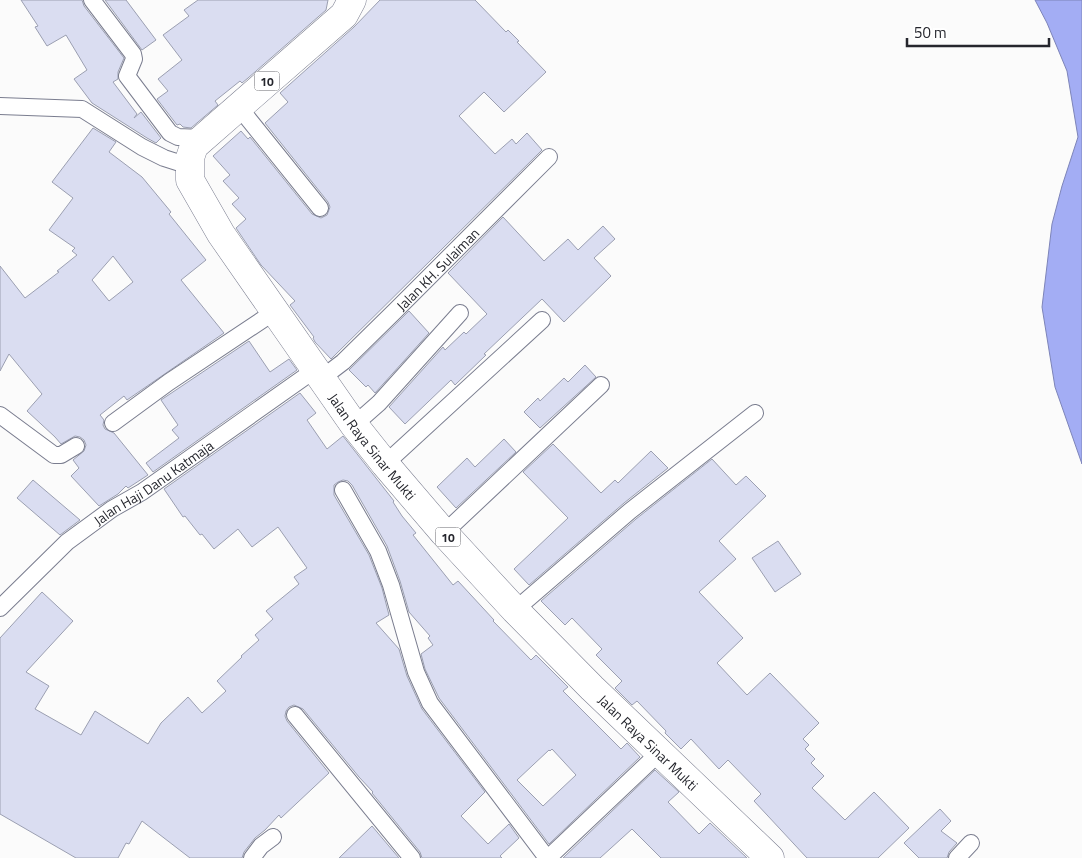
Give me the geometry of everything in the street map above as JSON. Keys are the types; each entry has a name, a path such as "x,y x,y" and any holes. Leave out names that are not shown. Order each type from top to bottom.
{"highway":[{"name":"10","path":"189,166 191,151 202,138 344,15 352,0"},
{"name":"Jalan Raya Sinar Mukti","path":"189,166 190,180 221,234 354,425 385,464 444,534 515,610 592,688 770,858"}],"street":[{"path":"92,0 133,54 134,59 127,76 170,132 178,137 202,138"},
{"path":"0,106 82,109 142,147 164,158 189,166"},
{"path":"238,106 320,208"},
{"name":"Jalan KH. Sulaiman","path":"319,373 343,362 549,157"},
{"path":"113,423 169,382 274,312"},
{"path":"354,425 379,402 460,313"},
{"path":"385,464 542,320"},
{"name":"Jalan Haji Danu Katmaja","path":"0,608 66,542 112,508 142,492 319,373"},
{"path":"444,534 601,385"},
{"path":"515,610 630,511 755,412"},
{"path":"0,415 54,455 61,455 76,446"},
{"path":"343,490 381,560 391,585 416,672 430,703 547,858 660,752"},
{"path":"295,715 412,858"},
{"path":"252,858 261,846 274,837"},
{"path":"957,858 971,843"}],"water":[{"path":"1035,0 1082,0 1082,464 1055,387 1042,307 1052,224 1078,137 1067,71"}],"building":[{"path":"21,0 82,0 84,6 124,58 118,72 118,79 113,82 137,114 134,118 141,112 161,138 156,143 92,103 74,79 87,70 66,35 47,46 35,27 38,26"},
{"path":"105,0 126,0 156,40 142,50"},
{"path":"198,0 328,0 326,10 242,83 240,81 215,101 218,105 191,128 183,127 180,124 177,125 157,99 168,91 158,79 182,60 163,35 189,16 184,10"},
{"path":"380,0 475,0 506,32 508,30 546,72 504,112 484,92 459,116 495,154 512,139 516,144 527,133 542,150 331,359 315,342 314,337 290,305 295,301 261,265 236,228 246,219 232,204 239,198 223,181 230,175 213,156 241,131 248,139 250,137 312,214 321,218 327,215 330,207 328,202 265,123 288,102 280,93 354,27"},
{"path":"93,128 116,142 109,152 142,177 171,212 169,214 206,260 181,280 224,333 127,400 124,396 100,415 104,420 103,425 105,429 114,433 148,475 128,488 126,486 118,494 99,506 71,476 79,468 73,460 84,451 86,445 84,440 75,436 61,444 27,411 42,394 9,354 0,371 0,266 25,298 59,272 57,271 77,255 72,251 75,248 49,230 73,198 52,182","holes":["113,256 133,282 109,301 92,280"]},
{"path":"503,217 544,261 568,239 578,250 603,226 615,239 594,258 611,276 564,322 542,299 484,354 486,355 455,385 451,380 405,424 389,407 443,347 445,350 464,332 466,334 487,314 448,273"},
{"path":"409,311 429,333 375,393 349,370"},
{"path":"249,341 270,372 289,359 297,370 153,472 146,463 179,438 172,430 178,425 161,400"},
{"path":"585,365 596,377 540,428 524,412 538,398 540,401 564,378 568,382"},
{"path":"300,393 316,413 307,420 327,449 343,436 394,501 402,516 416,533 413,535 453,585 458,581 531,660 536,655 568,687 563,691 621,749 627,743 640,757 549,844 439,698 425,669 421,654 433,645 428,638 430,636 409,612 387,546 352,485 348,481 343,480 334,485 334,495 369,555 382,588 389,615 376,623 399,649 407,676 422,709 485,792 461,816 488,844 509,824 519,838 500,856 502,858 422,858 420,852 373,792 303,709 294,705 286,711 287,721 329,773 281,818 279,815 255,838 244,852 242,858 190,858 142,821 129,844 126,843 118,858 76,858 0,814 0,638 42,592 73,621 26,672 49,686 35,709 81,735 95,711 148,744 161,723 188,697 202,713 226,691 217,681 259,640 255,635 273,619 266,611 299,584 294,577 307,568 278,527 252,547 238,529 214,549 185,516 183,517 164,489","holes":["552,749 576,775 543,806 517,780"]},
{"path":"504,439 516,452 456,508 437,487 467,458 475,467"},
{"path":"553,444 601,493 615,480 618,483 651,451 668,468 624,503 529,585 514,569 568,518 523,472"},
{"path":"712,459 736,485 746,476 766,496 719,541 736,559 699,592 743,638 717,663 747,695 770,673 819,723 803,739 809,745 805,749 815,759 811,763 824,776 812,788 845,820 874,792 909,828 878,858 807,858 754,801 761,794 728,760 719,769 691,739 681,749 637,701 632,705 615,688 622,681 596,655 602,649 572,618 565,625 541,601 636,519"},
{"path":"33,480 80,520 60,535 17,498"},
{"path":"778,541 801,574 775,592 752,558"},
{"path":"655,770 679,792 668,802 699,834 710,823 747,858 661,858 632,829 600,858 563,858"},
{"path":"940,809 951,821 941,831 957,843 949,852 947,858 919,858 904,843"},
{"path":"372,826 399,858 339,858"}]}
